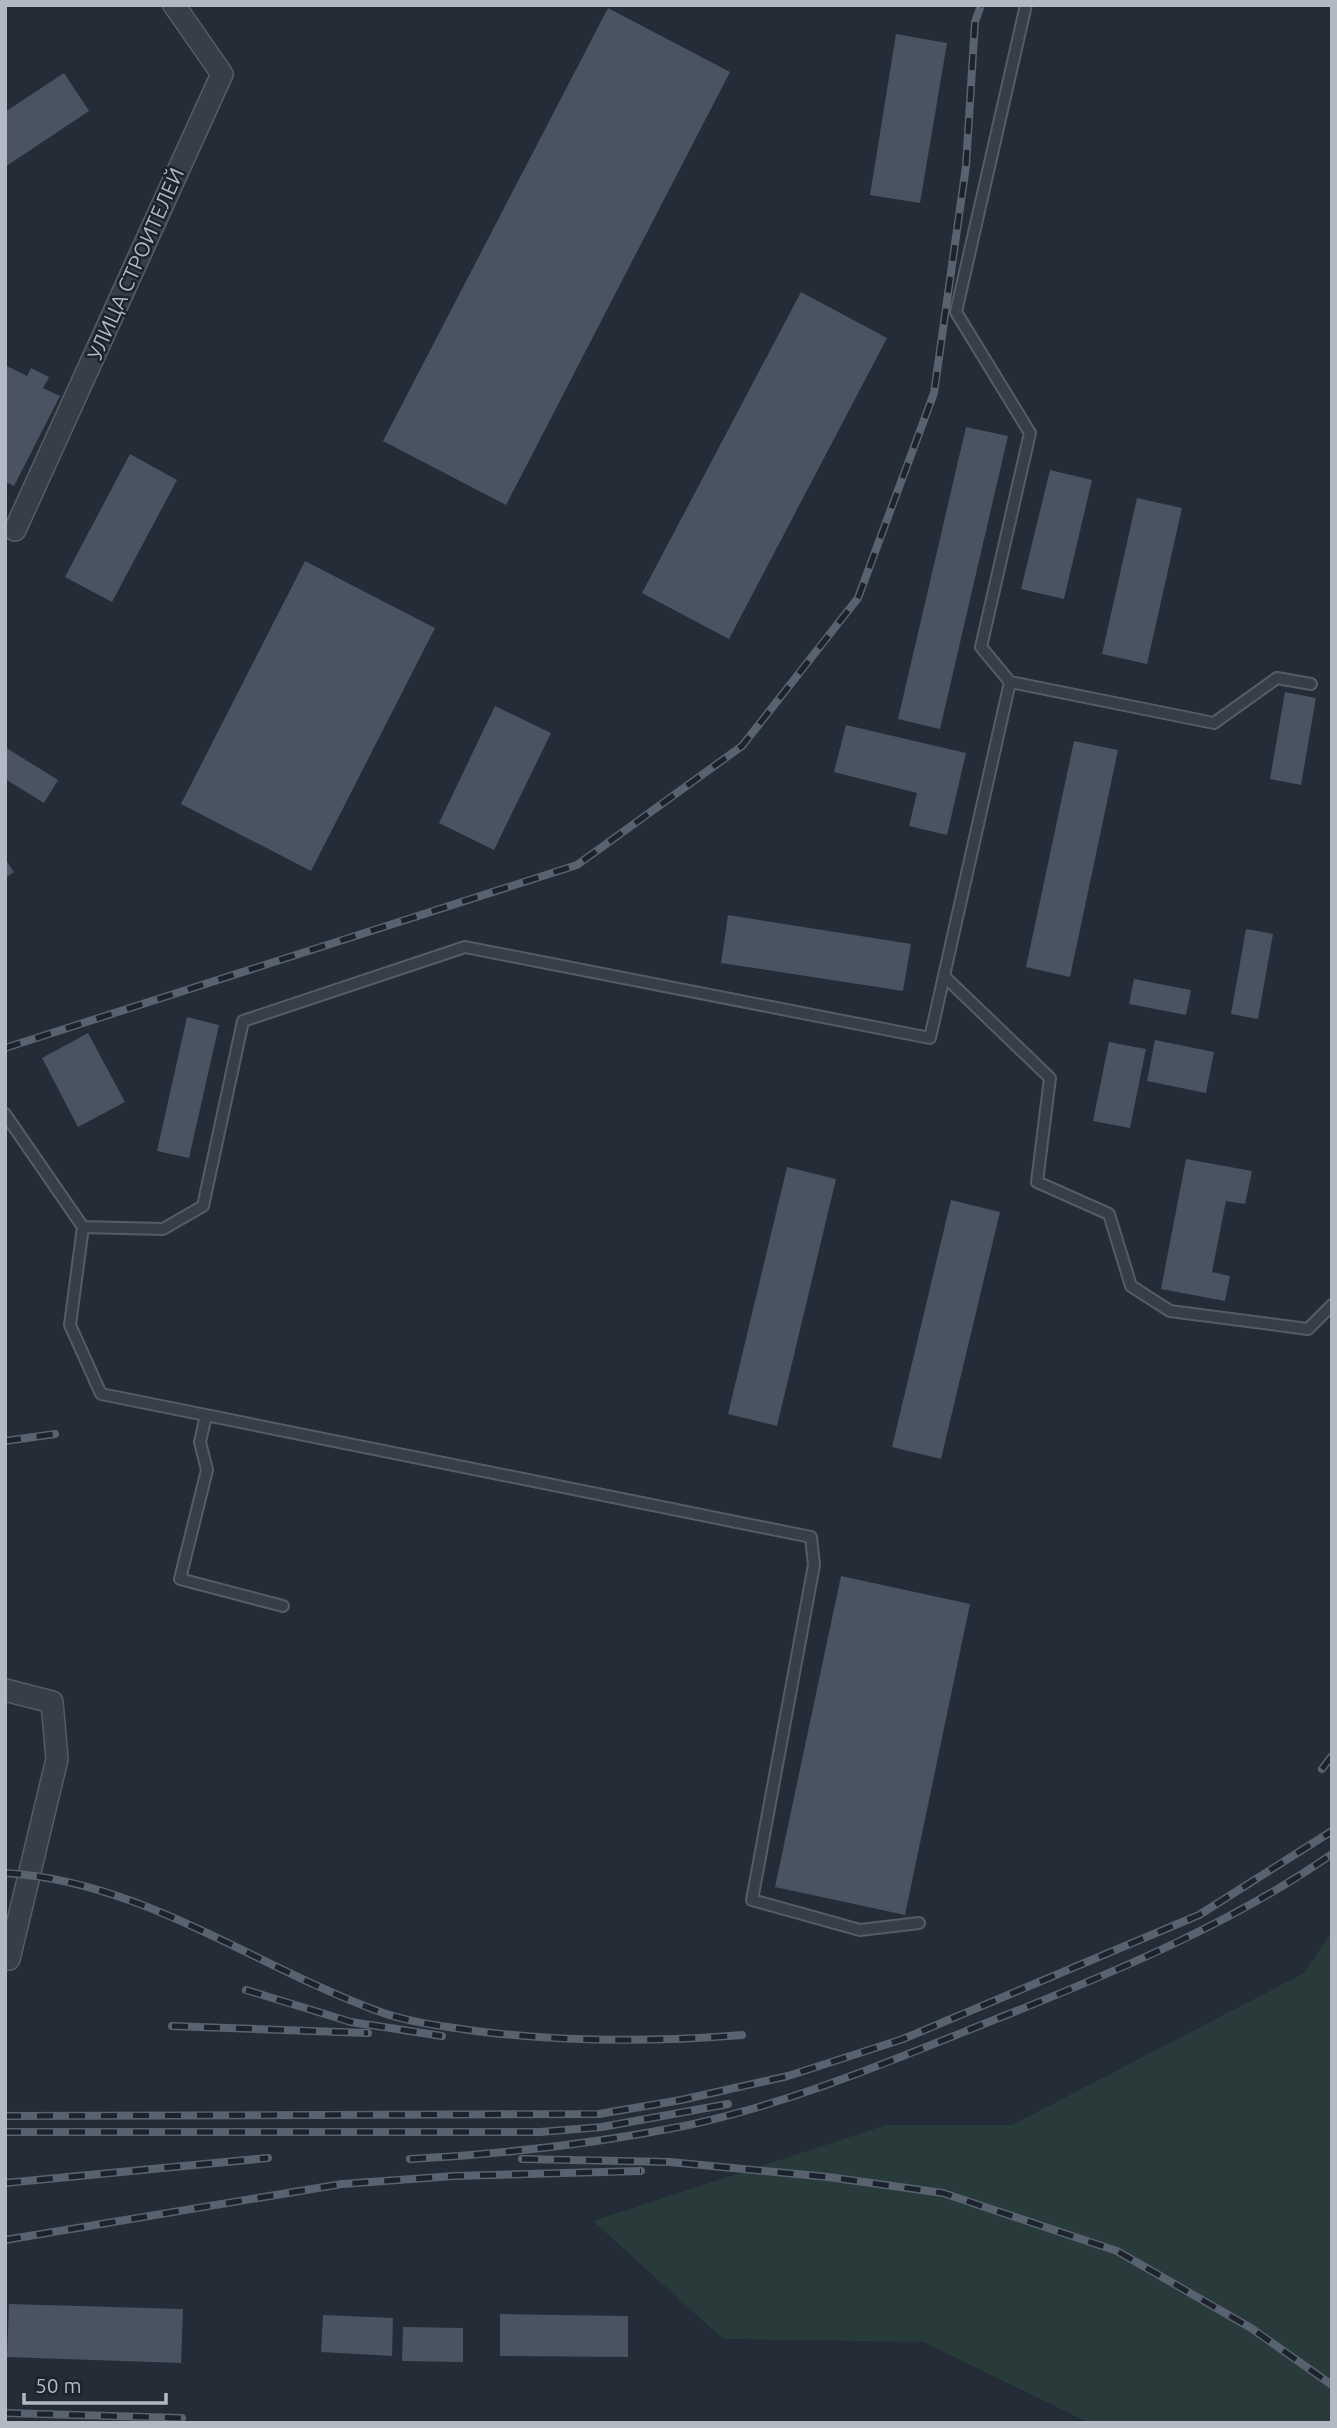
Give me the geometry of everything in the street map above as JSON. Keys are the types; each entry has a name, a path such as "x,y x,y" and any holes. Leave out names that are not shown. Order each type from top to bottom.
{"street":[{"name":"УЛИЦА СТРОИТЕЛЕЙ","path":"15,530 222,74 174,5"},
{"path":"5,1690 52,1702 57,1759 9,1959 5,1959"}],"lane":[{"path":"1027,5 956,312 1030,433 981,647 1010,682 1214,723 1277,678 1311,684"},
{"path":"83,1227 163,1229 203,1206 243,1021 465,947 930,1038 1010,682"},
{"path":"944,976 1050,1078 1037,1182 1108,1214 1131,1286 1170,1311 1308,1329 1332,1304"},
{"path":"5,1114 83,1227 70,1325 101,1394 811,1537 814,1565 752,1900 860,1930 919,1923"},
{"path":"206,1415 200,1442 206,1470 180,1579 283,1606"}],"shaded area":[{"path":"1332,1932 1332,2423 1089,2423 924,2342 723,2339 593,2221 886,2125 1012,2125 1304,1973"}],"building":[{"path":"608,8 730,72 506,505 383,441"},
{"path":"896,34 947,43 920,203 870,195"},
{"path":"64,73 89,111 5,167 5,112"},
{"path":"801,292 887,338 729,639 642,593"},
{"path":"5,365 27,376 31,368 49,377 43,388 60,396 14,486 5,482"},
{"path":"966,427 1008,436 940,729 898,719"},
{"path":"130,454 177,480 112,602 65,577"},
{"path":"1050,470 1092,480 1064,599 1021,589"},
{"path":"1137,498 1182,508 1147,664 1102,654"},
{"path":"305,561 435,628 311,871 181,804"},
{"path":"1285,692 1316,698 1301,785 1270,779"},
{"path":"495,706 551,733 494,850 439,823"},
{"path":"846,725 966,753 947,835 909,826 917,793 834,772"},
{"path":"1074,741 1118,750 1070,977 1026,967"},
{"path":"5,747 58,780 44,803 5,779"},
{"path":"5,859 14,872 5,878"},
{"path":"728,915 911,944 903,991 721,963"},
{"path":"1246,929 1273,934 1258,1019 1231,1014"},
{"path":"1134,979 1191,990 1186,1015 1129,1004"},
{"path":"187,1017 219,1025 189,1158 157,1151"},
{"path":"88,1033 125,1102 78,1127 42,1058"},
{"path":"1155,1040 1214,1052 1206,1093 1147,1081"},
{"path":"1109,1042 1146,1049 1130,1128 1093,1121"},
{"path":"1186,1159 1252,1171 1245,1204 1226,1201 1212,1272 1230,1276 1225,1301 1161,1289"},
{"path":"787,1167 836,1179 777,1426 728,1414"},
{"path":"951,1200 1000,1212 941,1459 892,1447"},
{"path":"841,1576 970,1604 905,1915 775,1887"},
{"path":"9,2304 183,2309 181,2363 7,2357"},
{"path":"500,2314 628,2316 628,2357 500,2356"},
{"path":"323,2315 393,2318 392,2356 321,2352"},
{"path":"403,2327 463,2328 463,2362 402,2361"}],"railway":[{"path":"5,1048 577,865 742,746 858,598 934,393 966,166 975,22 981,5"},
{"path":"5,1441 55,1434"},
{"path":"1322,1769 1332,1756"},
{"path":"5,2116 599,2114 681,2100 788,2076 903,2039 1199,1915 1332,1831"},
{"path":"410,2159 616,2138 684,2126 769,2104 852,2076 1137,1961 1256,1901 1332,1854"},
{"path":"5,1873 55,1879 103,1891 194,1927 329,1991 375,2010 415,2021 484,2032 580,2039 645,2040 742,2035"},
{"path":"246,1990 351,2022 442,2036"},
{"path":"172,2026 368,2033"},
{"path":"5,2132 540,2132 602,2127 728,2104"},
{"path":"5,2183 268,2158"},
{"path":"522,2159 670,2162 828,2177 943,2193 1117,2251 1251,2328 1332,2385"},
{"path":"5,2240 342,2184 454,2176 641,2171"},
{"path":"5,2413 182,2418"}]}
